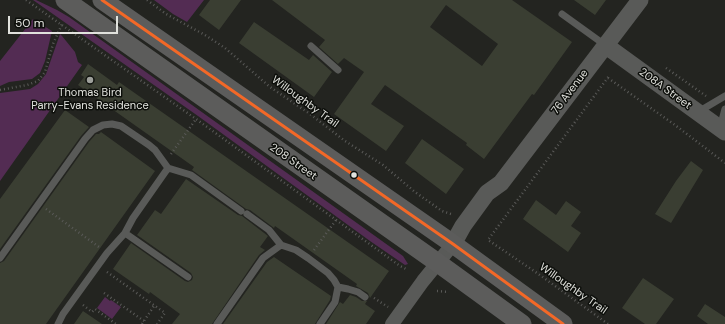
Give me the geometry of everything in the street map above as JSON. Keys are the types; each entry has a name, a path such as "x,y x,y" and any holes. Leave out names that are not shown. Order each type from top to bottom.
{"main road":[{"name":"208 Street","path":"65,0 522,324"},
{"path":"102,0 453,244 563,324"}],"street":[{"name":"76 Avenue","path":"392,324 423,281 453,244 463,226 487,193 501,183 640,0"},
{"name":"208A Street","path":"605,45 722,130"}],"lane":[{"path":"562,14 605,45"},
{"path":"311,46 338,70"},
{"path":"697,112 725,96"},
{"path":"722,130 725,109"},
{"path":"0,258 85,139 93,130 103,125 112,124 121,126 149,145 166,166 191,175 244,212 269,230 281,245 296,250 328,272 338,287 335,302 320,324"},
{"path":"58,324 63,314 107,253 125,233 132,218 166,166"},
{"path":"125,233 188,277"},
{"path":"216,324 263,258 281,245"},
{"path":"338,287 358,292 365,297"}],"path":[{"path":"26,0 196,119 400,266 408,270"},
{"name":"Willoughby Trail","path":"147,0 166,14 205,35 225,48 270,87 310,114 345,141 383,166 415,192 442,211 451,214 451,218"},
{"path":"0,90 27,85 38,81 45,72 62,24"},
{"path":"664,66 713,102"},
{"name":"Willoughby Trail","path":"608,324 488,240 608,77 725,163"},
{"path":"166,166 196,119"},
{"path":"38,204 107,253"},
{"path":"308,258 336,220"},
{"path":"98,266 165,313 157,324"},
{"path":"104,293 143,322 154,306"},
{"path":"74,299 92,312 94,309 116,324"}],"shaded area":[{"path":"33,0 36,0 69,17 403,256 408,264 405,265 370,241 198,116"},
{"path":"154,0 204,0 187,22"},
{"path":"33,19 52,31 45,61 40,73 32,79 9,82 0,86 0,61"},
{"path":"60,34 75,52 78,62 82,65 0,181 0,93 30,89 38,84 46,74"},
{"path":"105,297 121,307 112,319 97,308"}],"building":[{"path":"210,0 241,0 219,30 199,15"},
{"path":"272,0 512,0 572,42 534,95 532,94 484,159 466,145 467,143 385,85 371,104 404,126 386,151 334,114 364,72 344,58 338,64 319,47 325,40","holes":["446,5 498,44 482,66 430,27"]},
{"path":"574,0 606,0 595,15"},
{"path":"254,22 309,60 313,55 332,72 314,97 239,43"},
{"path":"88,64 117,85 119,82 389,271 370,298 368,293 356,286 357,284 275,226 274,228 250,210 246,209 192,170 194,167 78,85 84,77 81,75"},
{"path":"65,110 89,127 0,249 0,199"},
{"path":"101,132 155,171 46,324 0,324 0,263 4,261 89,142 96,134"},
{"path":"422,139 464,169 446,194 405,163"},
{"path":"691,161 703,170 671,223 655,214"},
{"path":"186,179 238,215 242,216 268,236 260,247 265,250 259,255 212,324 172,324 180,314 150,292 149,294 113,269 131,243 185,281 188,282 192,280 193,277 191,273 137,235 155,210 161,214"},
{"path":"536,200 556,215 566,201 581,212 571,226 581,233 568,252 523,219"},
{"path":"274,257 331,296 315,324 223,324 267,262"},
{"path":"643,278 674,299 656,324 645,324 622,308"},
{"path":"350,295 362,301 367,301 365,304 375,311 366,324 326,324 340,302 343,304"},
{"path":"705,304 725,317 725,324 708,324 697,316"},
{"path":"83,311 102,324 74,324"}],"transit line":[{"path":"102,0 453,244 563,324"}],"place":[{"name":"Thomas Bird Parry-Evans Residence","path":"90,80"}]}
